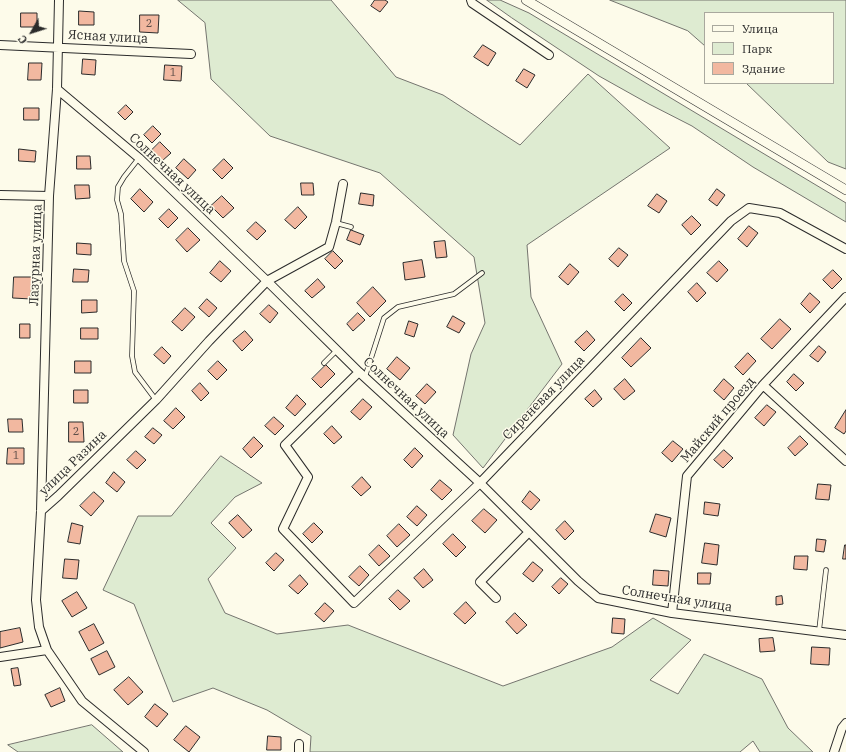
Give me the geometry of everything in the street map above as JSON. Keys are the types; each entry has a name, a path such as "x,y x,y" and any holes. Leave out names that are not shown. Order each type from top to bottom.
{"street":[{"name":"Лазурная улица","path":"41,511 49,196 57,89 59,0"},
{"path":"471,0 472,3 549,55"},
{"path":"526,0 846,190"},
{"name":"Ясная улица","path":"0,45 191,54"},
{"name":"Солнечная улица","path":"57,89 140,158 337,350 480,483 578,581 598,598 672,613 846,635"},
{"path":"267,281 329,247 336,222 343,184"},
{"path":"0,195 49,196"},
{"name":"Сиреневая улица","path":"362,374 285,445 308,477 283,529 354,603 480,483 731,221 749,208 780,213 846,249"},
{"name":"улица Разина","path":"144,752 82,701 47,650 39,626 36,600 41,511 156,400 209,341 267,281"},
{"name":"Майский проезд","path":"672,613 687,476 763,385 846,297"},
{"path":"763,385 846,461"},
{"path":"496,598 480,582 529,532"},
{"path":"0,657 47,650"},
{"path":"834,752 842,728 846,723"}],"lane":[{"path":"140,158 124,177 118,187 117,200 121,214 124,261 134,291 132,356 135,372 156,400"},
{"path":"336,222 351,227"},
{"path":"362,374 384,318 398,307 454,294 482,273"},
{"path":"324,363 337,350"},
{"path":"819,632 826,570"}],"green space":[{"path":"178,0 331,0 396,77 443,95 520,145 588,74 670,148 527,245 531,297 562,364 483,468 453,435 471,354 485,323 474,257 380,173 270,136 211,79 205,23"},
{"path":"487,0 500,0 529,13 846,203 846,222 753,167 692,126 599,76"},
{"path":"610,0 846,0 846,169 828,162 747,84 834,84 834,12 704,12 704,45 688,31"},
{"path":"221,456 262,483 235,497 211,523 236,548 208,579 225,613 277,634 348,625 503,686 612,647 653,618 691,640 650,680 678,694 704,654 762,679 788,728 813,752 760,752 753,741 740,752 310,752 311,736 267,710 213,688 173,702 134,604 103,590 138,516 171,516"},
{"path":"92,725 123,752 18,752 8,745"}],"building":[{"path":"375,0 385,0 388,2 380,12 371,6"},
{"path":"79,11 94,12 94,25 79,25"},
{"path":"21,13 37,13 37,27 21,27"},
{"path":"140,15 159,15 158,33 140,32"},
{"path":"483,45 496,53 488,66 474,57"},
{"path":"83,59 96,60 95,75 82,74"},
{"path":"29,63 42,63 41,80 28,80"},
{"path":"165,65 182,66 181,81 164,80"},
{"path":"524,69 535,75 527,88 516,81"},
{"path":"126,105 133,112 125,120 118,113"},
{"path":"24,108 39,108 39,120 24,120"},
{"path":"153,126 161,134 152,143 144,135"},
{"path":"160,142 171,153 162,161 151,151"},
{"path":"19,149 36,151 35,162 19,161"},
{"path":"77,156 90,156 91,169 77,169"},
{"path":"184,159 196,170 188,179 176,168"},
{"path":"224,159 233,168 222,179 213,170"},
{"path":"301,183 313,183 314,195 302,195"},
{"path":"75,185 89,185 90,198 76,199"},
{"path":"140,189 153,202 144,212 131,199"},
{"path":"717,189 725,195 717,206 709,200"},
{"path":"361,193 374,195 373,206 359,204"},
{"path":"657,194 667,201 659,213 648,206"},
{"path":"222,196 234,208 223,218 211,206"},
{"path":"298,207 307,217 295,229 285,220"},
{"path":"169,209 178,218 168,228 159,219"},
{"path":"692,216 701,225 691,235 682,225"},
{"path":"256,222 266,231 257,240 247,231"},
{"path":"749,226 758,233 747,247 738,239"},
{"path":"188,228 200,240 187,252 176,240"},
{"path":"351,230 364,235 360,245 347,240"},
{"path":"445,241 447,257 436,258 434,242"},
{"path":"77,243 91,244 91,255 77,254"},
{"path":"619,248 628,255 618,267 609,259"},
{"path":"333,251 343,261 335,269 325,259"},
{"path":"422,260 425,277 405,280 403,263"},
{"path":"220,261 231,271 221,282 210,273"},
{"path":"719,261 728,270 717,282 707,273"},
{"path":"570,264 579,272 568,285 559,277"},
{"path":"74,269 89,270 88,282 73,282"},
{"path":"833,270 842,279 832,289 823,280"},
{"path":"14,277 32,277 31,299 13,298"},
{"path":"318,279 325,287 312,298 305,291"},
{"path":"697,283 706,293 697,302 688,292"},
{"path":"373,287 386,301 370,317 357,303"},
{"path":"810,293 820,302 810,313 801,304"},
{"path":"623,294 632,303 624,311 615,302"},
{"path":"207,299 217,308 209,317 199,308"},
{"path":"82,300 97,300 97,312 82,313"},
{"path":"269,305 278,313 270,323 260,314"},
{"path":"185,308 195,317 182,331 172,322"},
{"path":"358,313 365,320 353,331 347,324"},
{"path":"453,316 465,323 459,333 447,327"},
{"path":"780,319 791,329 772,349 761,339"},
{"path":"409,321 418,324 414,337 405,334"},
{"path":"20,324 30,324 30,338 20,338"},
{"path":"81,328 98,328 98,339 81,339"},
{"path":"245,331 253,340 242,351 233,341"},
{"path":"587,331 595,340 584,351 575,342"},
{"path":"641,338 651,348 631,367 622,358"},
{"path":"819,346 826,352 818,362 810,356"},
{"path":"162,347 171,356 164,364 154,355"},
{"path":"748,353 756,361 743,375 735,367"},
{"path":"397,357 410,368 400,380 387,369"},
{"path":"75,361 91,361 91,373 75,373"},
{"path":"218,361 227,370 217,380 208,371"},
{"path":"326,365 335,374 321,388 312,379"},
{"path":"794,374 804,383 796,391 787,382"},
{"path":"625,379 635,391 624,400 614,389"},
{"path":"724,379 734,388 724,400 714,391"},
{"path":"200,383 209,393 201,401 192,391"},
{"path":"427,384 436,392 425,404 416,396"},
{"path":"74,390 88,390 88,403 74,403"},
{"path":"595,390 602,399 593,407 585,399"},
{"path":"297,395 306,404 295,416 286,408"},
{"path":"363,399 372,407 360,420 351,412"},
{"path":"767,405 776,412 764,426 755,418"},
{"path":"176,408 185,417 173,429 164,421"},
{"path":"846,410 846,431 844,434 835,428"},
{"path":"274,417 284,426 275,435 265,426"},
{"path":"8,419 22,419 23,432 9,432"},
{"path":"69,422 83,422 84,442 69,442"},
{"path":"332,426 342,437 334,444 324,434"},
{"path":"153,428 162,435 154,444 145,437"},
{"path":"800,436 808,444 795,456 788,448"},
{"path":"254,437 263,446 251,458 243,449"},
{"path":"673,441 683,449 672,462 662,453"},
{"path":"8,448 24,448 24,464 7,464"},
{"path":"415,448 423,456 412,468 404,460"},
{"path":"724,450 733,458 723,468 714,460"},
{"path":"136,451 146,460 137,469 127,460"},
{"path":"114,472 125,482 117,492 106,483"},
{"path":"362,477 371,487 361,496 352,487"},
{"path":"440,480 452,490 442,500 431,490"},
{"path":"818,484 831,485 829,500 816,499"},
{"path":"530,491 540,500 531,510 522,502"},
{"path":"94,492 104,501 91,516 80,506"},
{"path":"705,502 720,504 718,516 704,514"},
{"path":"417,506 427,515 417,526 407,517"},
{"path":"484,509 497,520 485,533 472,521"},
{"path":"656,514 671,518 666,537 650,532"},
{"path":"238,515 252,530 243,538 229,523"},
{"path":"565,521 574,531 565,540 556,530"},
{"path":"72,523 83,526 80,544 68,542"},
{"path":"314,523 323,532 312,543 303,534"},
{"path":"399,524 410,535 397,547 387,536"},
{"path":"453,534 466,547 456,557 443,544"},
{"path":"817,539 826,540 824,552 816,551"},
{"path":"705,543 719,545 717,565 702,563"},
{"path":"379,545 390,556 379,566 369,555"},
{"path":"845,545 846,559 843,559"},
{"path":"276,553 284,560 274,571 266,563"},
{"path":"795,556 808,556 807,570 794,569"},
{"path":"65,559 79,560 77,579 63,578"},
{"path":"533,562 543,570 533,582 523,574"},
{"path":"360,566 369,575 359,586 349,577"},
{"path":"424,569 433,580 423,588 414,578"},
{"path":"654,570 669,571 668,586 653,585"},
{"path":"698,573 711,573 710,584 698,584"},
{"path":"300,575 308,584 298,594 289,586"},
{"path":"561,578 568,584 559,594 552,587"},
{"path":"398,590 410,601 400,610 389,599"},
{"path":"77,592 87,608 72,617 62,601"},
{"path":"782,596 783,604 776,605 776,597"},
{"path":"466,602 476,613 465,624 454,614"},
{"path":"325,603 334,611 324,622 315,614"},
{"path":"515,613 527,625 517,634 506,622"},
{"path":"613,618 625,619 624,634 612,633"},
{"path":"94,624 104,643 89,651 79,632"},
{"path":"20,628 23,642 0,648 0,632"},
{"path":"773,638 775,651 760,652 759,639"},
{"path":"812,647 830,648 829,665 811,664"},
{"path":"107,651 115,667 99,675 91,659"},
{"path":"18,668 21,685 14,686 11,669"},
{"path":"129,677 143,692 128,705 114,690"},
{"path":"60,688 65,701 51,707 45,695"},
{"path":"155,704 168,714 157,727 145,717"},
{"path":"186,726 200,737 189,752 174,740"},
{"path":"268,736 281,737 281,750 267,750"}]}
